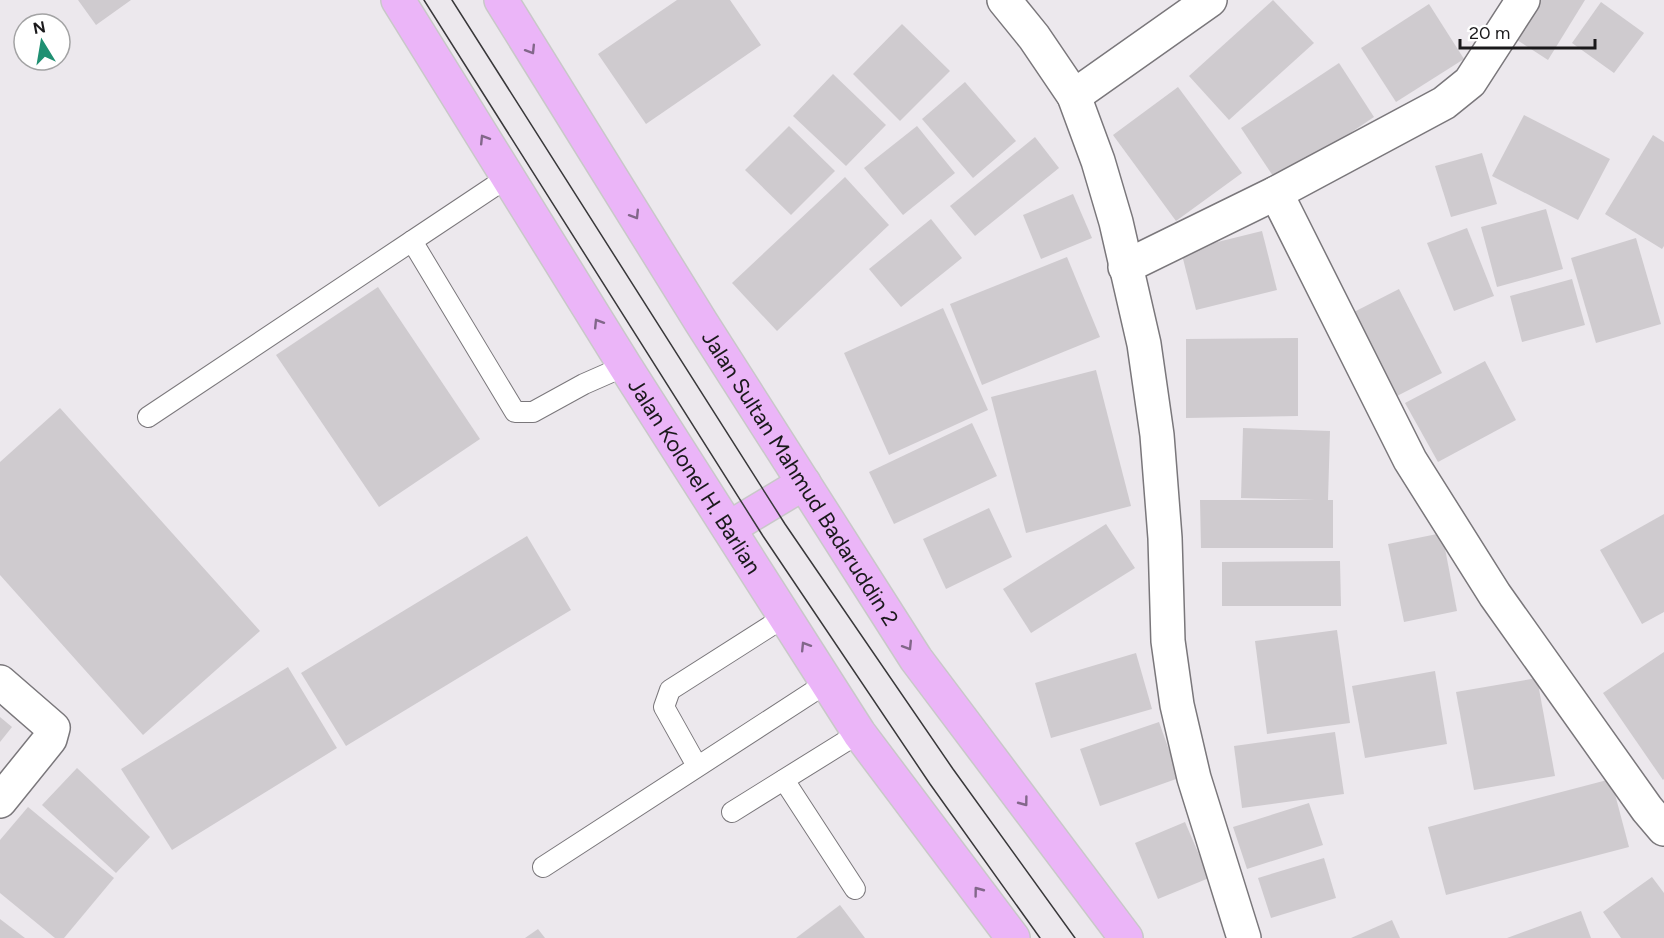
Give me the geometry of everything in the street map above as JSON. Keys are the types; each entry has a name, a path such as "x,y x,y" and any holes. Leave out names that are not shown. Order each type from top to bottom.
{"highway":[{"name":"Jalan Kolonel H. Barlian","path":"398,0 625,366 859,733 1013,938"},
{"name":"Jalan Sultan Mahmud Badaruddin 2","path":"501,0 701,322 916,659 1126,938"},
{"path":"729,528 804,483"}],"street":[{"path":"1004,0 1034,37 1074,96 1098,161 1116,222 1144,344 1157,435 1165,538 1168,642 1177,705 1194,778 1244,938"},
{"path":"1074,96 1210,0"},
{"path":"1125,267 1276,193 1444,103 1470,82 1523,0"},
{"path":"1276,193 1410,460 1495,595 1664,829"},
{"path":"0,682 53,728 50,739 0,801"}],"lane":[{"path":"148,417 508,177"},
{"path":"412,242 515,412 533,412 584,384 625,366"},
{"path":"697,766 664,707 670,690 786,616"},
{"path":"543,867 828,682"},
{"path":"732,812 859,733"},
{"path":"784,780 855,889"}],"building":[{"path":"78,0 131,0 96,25"},
{"path":"677,0 730,0 761,45 646,124 598,54"},
{"path":"1273,0 1314,43 1229,120 1189,76"},
{"path":"1538,0 1585,0 1548,60 1514,38"},
{"path":"1601,2 1644,33 1614,73 1572,43"},
{"path":"1429,4 1464,59 1396,102 1361,48"},
{"path":"902,24 950,71 900,121 853,74"},
{"path":"1339,63 1374,117 1277,182 1241,128"},
{"path":"833,74 886,125 846,166 793,116"},
{"path":"965,82 1016,141 973,178 922,119"},
{"path":"1178,87 1242,173 1176,221 1113,135"},
{"path":"1524,115 1610,159 1578,220 1492,176"},
{"path":"789,126 835,171 791,215 745,170"},
{"path":"917,126 955,173 903,215 864,168"},
{"path":"1653,135 1664,142 1664,246 1662,249 1605,214"},
{"path":"1035,137 1059,168 975,236 950,206"},
{"path":"1482,153 1497,204 1451,217 1435,166"},
{"path":"845,177 889,225 777,331 732,283"},
{"path":"1073,194 1092,238 1041,259 1023,215"},
{"path":"1546,209 1563,269 1497,287 1481,227"},
{"path":"931,219 962,258 901,307 869,269"},
{"path":"1467,228 1494,296 1454,311 1427,243"},
{"path":"1262,231 1277,290 1196,310 1181,251"},
{"path":"1636,238 1661,324 1596,343 1571,258"},
{"path":"1067,257 1100,337 982,385 950,304"},
{"path":"1572,279 1585,325 1522,342 1510,296"},
{"path":"378,287 480,439 379,507 276,355"},
{"path":"1399,289 1442,373 1397,396 1354,312"},
{"path":"943,308 988,410 889,455 844,353"},
{"path":"1298,338 1298,416 1186,418 1186,339"},
{"path":"1485,361 1516,420 1438,462 1405,403"},
{"path":"1096,370 1131,506 1026,533 991,397"},
{"path":"60,408 260,631 143,735 0,575 0,462"},
{"path":"972,423 997,476 894,524 869,472"},
{"path":"1243,428 1330,431 1328,500 1333,500 1333,548 1201,548 1200,500 1315,500 1241,498"},
{"path":"989,508 1012,557 946,589 923,539"},
{"path":"1664,514 1664,612 1642,624 1600,550"},
{"path":"1106,524 1135,568 1031,633 1003,589"},
{"path":"1442,533 1457,611 1404,622 1388,544"},
{"path":"527,536 571,610 346,746 301,673"},
{"path":"1340,561 1341,606 1222,606 1222,562"},
{"path":"1337,630 1350,723 1267,734 1255,641"},
{"path":"1664,652 1664,779 1663,780 1603,693"},
{"path":"1136,653 1152,709 1051,738 1035,683"},
{"path":"288,667 337,748 172,850 121,769"},
{"path":"1435,671 1447,744 1365,758 1352,686"},
{"path":"1537,678 1555,776 1474,790 1456,692"},
{"path":"0,717 12,727 0,742"},
{"path":"1159,722 1179,778 1100,806 1080,749"},
{"path":"1335,732 1344,794 1242,808 1234,746"},
{"path":"77,768 150,837 116,873 42,805"},
{"path":"1611,779 1629,847 1446,895 1428,827"},
{"path":"1309,803 1323,845 1247,869 1233,827"},
{"path":"28,807 114,878 64,938 55,938 0,893 0,840"},
{"path":"1185,822 1209,878 1158,899 1135,843"},
{"path":"1324,858 1336,898 1271,918 1258,878"},
{"path":"1652,877 1664,893 1664,938 1621,938 1603,912"},
{"path":"840,905 865,938 796,938"},
{"path":"1581,911 1591,938 1507,938"},
{"path":"0,919 25,938 0,938"},
{"path":"1392,920 1400,938 1351,938"},
{"path":"538,929 545,938 525,938"}],"tram line":[{"path":"424,0 763,536 930,784 1040,938"},
{"path":"452,0 785,524 953,769 1075,938"}]}
